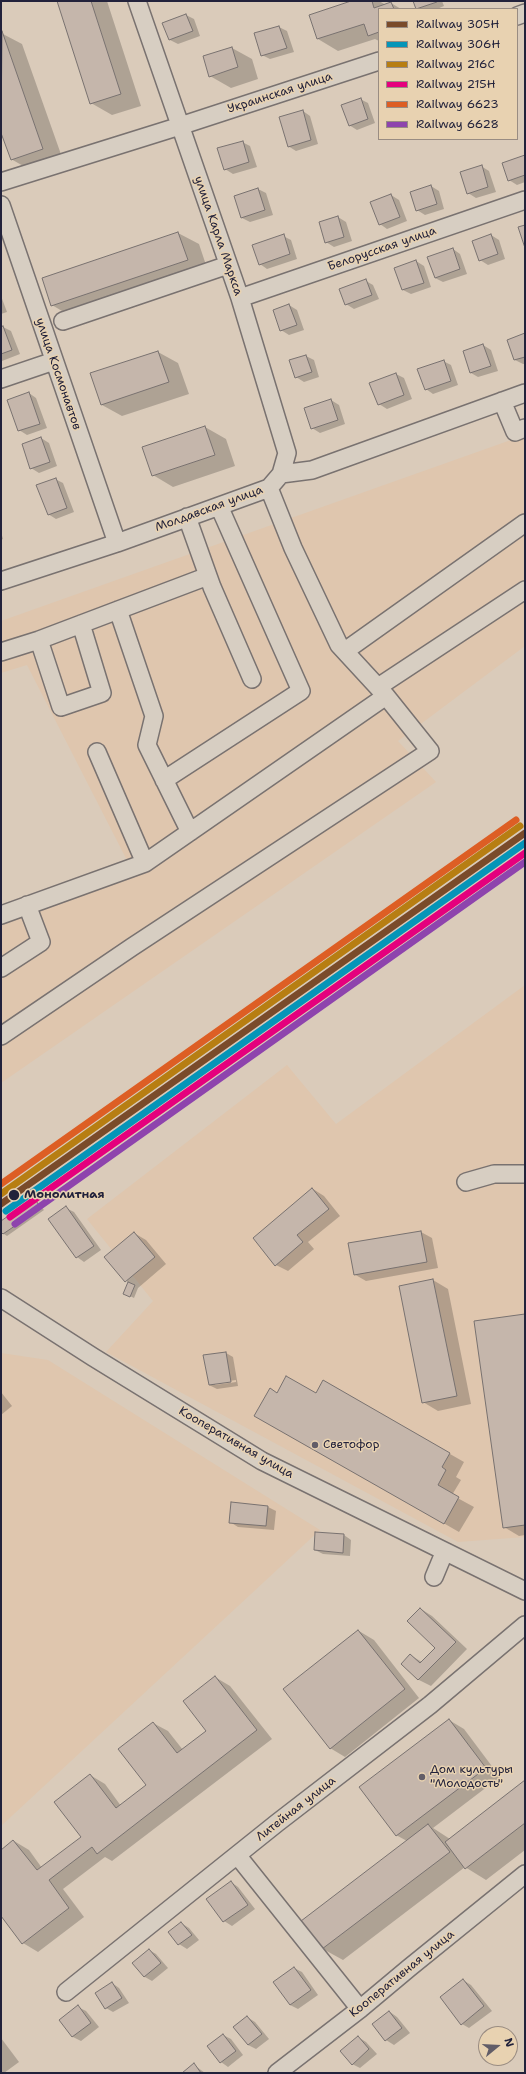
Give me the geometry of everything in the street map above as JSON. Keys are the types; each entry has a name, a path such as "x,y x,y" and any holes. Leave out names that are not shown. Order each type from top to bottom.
{"street":[{"name":"улица Карла Маркса","path":"137,1 240,298 287,453 280,474"},
{"name":"Украинская улица","path":"1,182 180,126 378,61"},
{"name":"Белорусская улица","path":"240,298 525,200"},
{"name":"улица Космонавтов","path":"1,205 117,543"},
{"path":"63,321 228,265"},
{"path":"1,379 54,361"},
{"path":"280,474 312,470 525,393"},
{"path":"502,401 515,432 525,428"},
{"name":"Молдавская улица","path":"1,581 117,543 269,488 280,474"},
{"path":"1,1036 132,947 430,751 382,691 339,645 293,548 269,488"},
{"path":"164,780 301,691 219,506"},
{"path":"187,517 208,576 252,679"},
{"path":"345,651 525,524"},
{"path":"1,652 39,640 208,576"},
{"path":"1,915 145,863 190,832 382,691 525,590"},
{"path":"118,610 154,716 147,745 190,832"},
{"path":"39,640 61,707 102,693 81,624"},
{"path":"97,752 145,863"},
{"path":"1,968 41,942 28,905"},
{"path":"466,1182 494,1174 525,1174"},
{"name":"Кооперативная улица","path":"1,1298 93,1358 262,1461 444,1553 525,1591"},
{"path":"434,1577 444,1553"},
{"name":"Литейная улица","path":"66,1992 237,1855 430,1705 525,1625"},
{"path":"237,1855 360,2009"},
{"name":"Кооперативная улица","path":"277,2073 360,2009 408,1968 525,1874"}],"shaded area":[{"path":"525,435 525,646 398,741 436,782 1,1083 1,923 134,874 27,665 1,673 1,621"},
{"path":"525,985 525,1537 458,1542 106,1352 153,1301 87,1219 287,1065 336,1124"},
{"path":"1,1353 48,1360 320,1530 1,1826"}],"building":[{"path":"57,1 91,1 121,94 90,104"},
{"path":"351,1 372,1 374,8 391,2 394,8 378,8 378,32 368,36 364,24 317,39 309,15"},
{"path":"413,1 437,1 419,8 416,8"},
{"path":"186,14 193,31 169,40 162,23"},
{"path":"279,26 287,48 261,56 254,33"},
{"path":"2,31 43,149 11,160 1,133"},
{"path":"232,47 238,67 209,77 203,56"},
{"path":"361,98 368,119 349,126 341,105"},
{"path":"303,110 311,140 288,147 279,117"},
{"path":"243,141 249,162 224,170 217,148"},
{"path":"525,155 525,175 508,181 502,163"},
{"path":"482,165 488,187 467,194 460,172"},
{"path":"431,185 437,204 416,211 410,192"},
{"path":"258,188 265,210 241,218 234,196"},
{"path":"391,194 400,217 379,225 370,202"},
{"path":"338,216 344,237 325,243 319,222"},
{"path":"525,225 525,248 518,227"},
{"path":"178,232 188,260 51,306 42,278"},
{"path":"284,234 290,254 259,265 252,245"},
{"path":"491,234 498,254 479,261 472,241"},
{"path":"453,248 460,269 435,278 427,257"},
{"path":"416,260 424,283 402,290 394,268"},
{"path":"366,279 372,295 345,305 339,289"},
{"path":"289,304 297,325 280,331 273,310"},
{"path":"3,326 12,350 1,354 1,327"},
{"path":"525,333 525,357 514,360 507,340"},
{"path":"483,344 491,366 470,373 463,351"},
{"path":"158,351 169,382 101,405 90,373"},
{"path":"306,355 312,372 295,378 289,360"},
{"path":"444,360 451,381 425,390 417,369"},
{"path":"396,373 404,395 378,405 369,383"},
{"path":"29,392 40,424 18,431 7,400"},
{"path":"331,399 338,420 311,429 304,408"},
{"path":"205,426 215,455 152,476 142,447"},
{"path":"41,437 50,462 30,469 22,444"},
{"path":"56,478 67,508 48,515 36,485"},
{"path":"312,1188 329,1209 297,1235 303,1242 275,1266 253,1238"},
{"path":"34,1198 41,1208 3,1234 1,1232 1,1221"},
{"path":"66,1206 94,1246 76,1258 48,1219"},
{"path":"421,1231 427,1262 354,1275 348,1243"},
{"path":"134,1232 155,1257 125,1282 104,1257"},
{"path":"433,1279 457,1396 422,1403 399,1286"},
{"path":"128,1282 135,1285 130,1297 123,1294"},
{"path":"525,1314 525,1525 503,1528 474,1321"},
{"path":"226,1352 231,1382 209,1385 203,1355"},
{"path":"286,1376 316,1393 323,1380 450,1453 442,1467 446,1470 438,1485 459,1497 444,1524 254,1416 270,1388 277,1393"},
{"path":"231,1502 268,1506 266,1526 229,1523"},
{"path":"315,1532 344,1534 343,1553 314,1550"},
{"path":"420,1608 456,1642 418,1680 401,1664 410,1654 420,1663 435,1648 407,1621"},
{"path":"358,1630 405,1689 330,1749 283,1689"},
{"path":"215,1676 257,1730 97,1854 92,1847 49,1880 69,1908 22,1944 1,1916 1,1850 13,1840 37,1870 81,1837 54,1802 90,1774 116,1808 146,1785 118,1749 153,1722 177,1753 206,1731 183,1701"},
{"name":"Дом культуры \"Молодость\"","path":"449,1719 486,1768 396,1836 359,1787"},
{"path":"525,1780 525,1823 465,1869 445,1842"},
{"path":"428,1824 450,1852 322,1949 301,1921"},
{"path":"231,1881 248,1905 223,1922 206,1899"},
{"path":"181,1922 192,1935 178,1945 168,1932"},
{"path":"149,1949 161,1963 144,1977 132,1963"},
{"path":"294,1967 311,1990 290,2005 273,1982"},
{"path":"463,1979 484,2006 461,2025 440,1997"},
{"path":"112,1982 122,1998 105,2009 95,1993"},
{"path":"78,2005 91,2023 72,2037 59,2020"},
{"path":"389,2011 402,2028 385,2041 372,2024"},
{"path":"247,2016 262,2034 248,2045 233,2027"},
{"path":"223,2034 236,2051 220,2063 207,2046"},
{"path":"358,2036 369,2049 352,2065 340,2051"},
{"path":"194,2063 201,2073 182,2073"}],"rail line":[{"name":"6623","path":"1,1184 516,820"},
{"name":"216С","path":"1,1194 520,826"},
{"name":"305Н","path":"1,1204 525,833"},
{"name":"306Н","path":"6,1211 525,843"},
{"name":"215Н","path":"10,1217 525,853"},
{"name":"6628","path":"15,1224 525,862"}],"place":[{"name":"Монолитная","path":"14,1195"},
{"name":"Светофор","path":"315,1445"},
{"name":"Дом культуры \"Молодость\"","path":"422,1777"}]}
